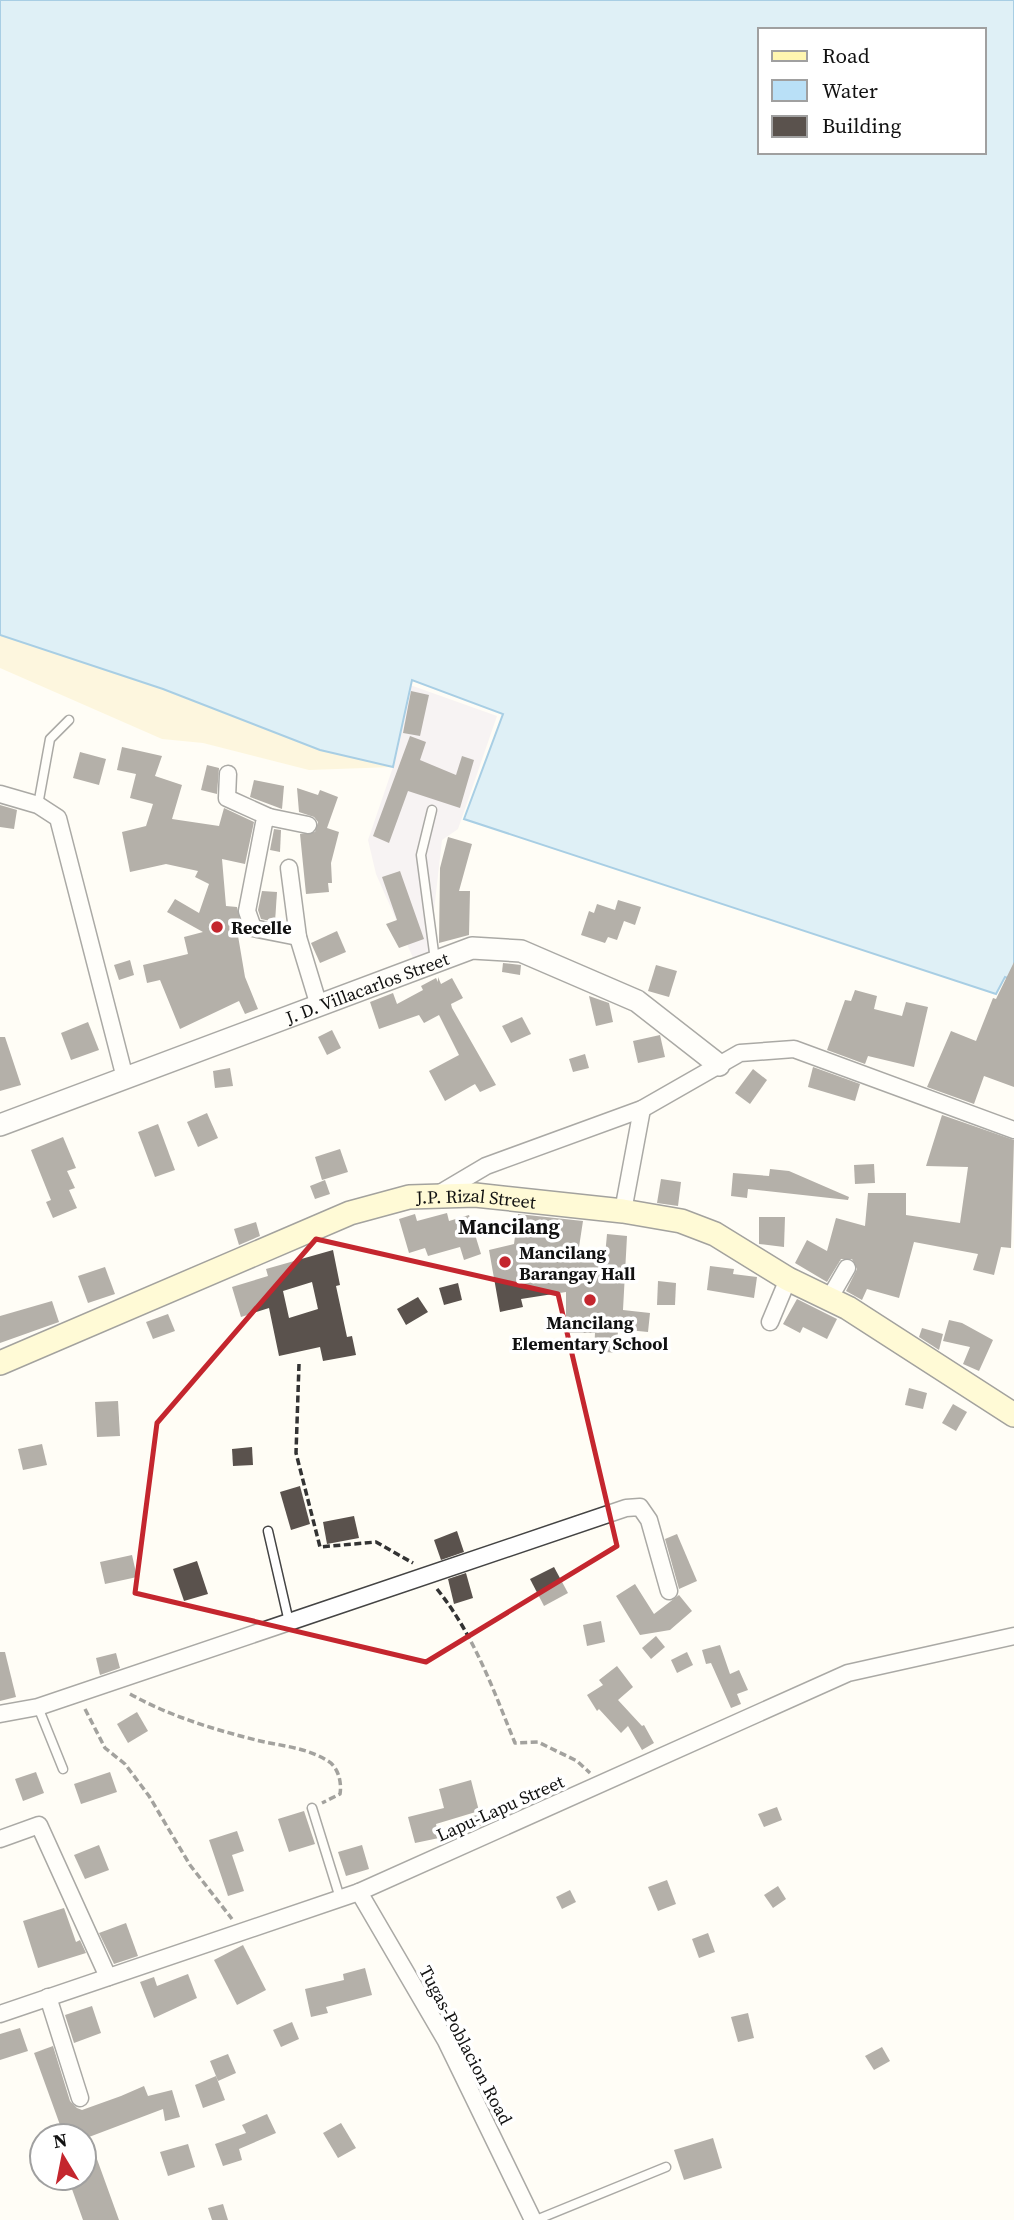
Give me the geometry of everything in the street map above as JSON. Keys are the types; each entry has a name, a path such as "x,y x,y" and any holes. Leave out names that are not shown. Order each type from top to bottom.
{"main road":[{"name":"J.P. Rizal Street","path":"0,1363 350,1213 384,1202 436,1195 521,1199 623,1210 681,1221 715,1234 788,1279 829,1298 1014,1415"}],"street":[{"path":"229,774 227,798 269,817 308,825"},
{"path":"0,794 38,805 58,818 125,1078"},
{"path":"269,817 264,823 250,899 250,922 253,928 298,937"},
{"path":"289,869 298,937 319,1006"},
{"name":"J. D. Villacarlos Street","path":"0,1125 472,948 521,951 637,1001 719,1065"},
{"path":"436,1195 486,1166 642,1109 740,1054 794,1049 1014,1130"},
{"path":"623,1210 642,1109"},
{"path":"829,1298 847,1268"},
{"path":"770,1322 788,1279"},
{"path":"0,1714 38,1707 626,1508 640,1507 649,1520 669,1591"},
{"name":"Lapu-Lapu Street","path":"0,2014 359,1892 848,1673 1014,1636"},
{"path":"0,1839 39,1825 108,1977"},
{"name":"Tugas-Poblacion Road","path":"359,1892 446,2040 534,2220"},
{"path":"48,1997 80,2098"}],"lane":[{"path":"38,805 50,739 69,720"},
{"path":"432,810 421,855 435,963"},
{"path":"268,1531 289,1622"},
{"path":"38,1707 63,1769"},
{"path":"312,1808 340,1898"},
{"path":"534,2220 666,2167"}],"path":[{"path":"299,1364 296,1453 320,1547 376,1542 408,1559 427,1576 456,1613 477,1648 515,1743 538,1742 577,1761"},
{"path":"110,1683 152,1706 209,1728 307,1750 331,1762 342,1783 340,1794 312,1808"},
{"path":"77,1694 105,1748 125,1765 149,1796 190,1865 242,1931"}],"highlighted area":[{"path":"316,1239 558,1294 617,1546 426,1662 135,1593 157,1423"}],"shaded area":[{"path":"410,685 497,716 458,829 442,840 429,955 414,960 376,874 368,840 393,767"}],"sand":[{"path":"0,635 163,689 320,750 393,767 309,770 203,743 162,739 0,668"}],"water":[{"path":"0,0 1014,0 1014,980 1005,977 996,994 464,819 503,714 412,680 393,767 320,750 163,689 0,635"}],"building":[{"path":"411,691 429,695 420,736 403,733"},
{"path":"410,736 426,742 420,760 456,775 462,756 474,760 460,808 408,791 389,843 373,836"},
{"path":"122,747 162,756 155,776 182,785 172,819 219,826 224,808 254,822 245,864 222,859 226,906 237,907 241,924 236,924 245,977 258,1009 245,1014 239,1001 180,1029 160,980 147,983 143,965 188,954 184,937 203,932 167,912 175,899 199,913 209,884 195,877 198,871 166,864 130,872 122,832 146,826 153,804 130,798 136,774 117,770"},
{"path":"80,752 106,759 99,785 73,778"},
{"path":"207,765 219,768 217,794 201,790"},
{"path":"254,780 284,786 282,809 250,797"},
{"path":"297,788 318,795 320,790 338,797 327,828 339,832 331,863 332,883 328,883 329,892 306,894 300,834 315,832 318,822 314,817 299,812"},
{"path":"0,805 17,810 14,829 0,827"},
{"path":"274,829 281,830 280,852 270,850"},
{"path":"448,837 472,844 459,891 470,891 469,935 439,943 440,868"},
{"path":"400,871 424,939 399,948 386,924 397,920 382,877"},
{"path":"262,891 277,892 275,922 261,919 258,910"},
{"path":"618,900 641,907 635,925 624,921 617,940 608,937 605,943 581,935 589,911 594,913 597,904 615,910"},
{"path":"337,931 346,952 320,963 311,943"},
{"path":"130,960 134,975 119,980 114,965"},
{"path":"1014,962 1014,1087 984,1076 974,1104 927,1087 951,1031 976,1041 993,998 996,999"},
{"path":"503,963 521,965 520,975 502,972"},
{"path":"656,965 677,971 669,997 648,991"},
{"path":"438,977 441,984 452,978 463,998 451,1004 452,1008 496,1085 480,1092 475,1084 445,1101 429,1071 459,1055 439,1015 424,1023 419,1015 379,1029 370,1002 393,993 397,1004 423,990 421,986 436,978 438,982"},
{"path":"855,990 877,996 874,1009 902,1016 906,1002 928,1007 914,1067 868,1056 865,1064 827,1050 845,1000 851,1001"},
{"path":"589,996 609,1003 613,1022 596,1026"},
{"path":"522,1017 531,1034 511,1043 502,1026"},
{"path":"88,1022 99,1050 71,1060 61,1033"},
{"path":"332,1030 341,1048 327,1055 318,1037"},
{"path":"660,1035 665,1057 638,1063 633,1041"},
{"path":"0,1037 5,1037 21,1085 0,1091"},
{"path":"585,1054 589,1068 573,1072 569,1059"},
{"path":"813,1067 860,1084 855,1101 808,1087"},
{"path":"230,1068 233,1086 215,1088 213,1071"},
{"path":"753,1069 767,1080 750,1104 735,1093"},
{"path":"207,1113 218,1138 198,1147 187,1122"},
{"path":"942,1115 1014,1140 1011,1248 1001,1247 994,1275 973,1270 978,1254 914,1242 899,1298 867,1289 862,1300 846,1291 857,1269 852,1259 841,1259 827,1282 795,1263 807,1240 827,1251 836,1218 865,1226 868,1193 906,1193 906,1215 960,1223 968,1167 926,1166"},
{"path":"158,1124 175,1170 155,1177 138,1132"},
{"path":"63,1137 76,1168 67,1171 75,1188 69,1190 77,1208 53,1218 46,1202 51,1200 31,1150"},
{"path":"340,1149 348,1172 322,1180 315,1157"},
{"path":"874,1164 875,1183 855,1184 854,1165"},
{"path":"770,1169 789,1171 849,1197 848,1200 748,1189 747,1198 731,1196 733,1173 769,1176"},
{"path":"661,1179 681,1182 678,1206 657,1203"},
{"path":"325,1180 330,1194 315,1199 310,1186"},
{"path":"447,1213 449,1221 469,1215 481,1254 464,1260 460,1247 428,1256 425,1248 409,1253 399,1219 415,1214 417,1221"},
{"path":"518,1214 583,1221 577,1260 605,1256 607,1234 627,1236 623,1310 650,1313 648,1332 618,1329 617,1353 594,1351 595,1333 566,1333 566,1292 521,1299 523,1307 500,1312 489,1250 514,1244"},
{"path":"759,1217 785,1217 784,1247 759,1244"},
{"path":"256,1222 260,1236 239,1245 234,1229"},
{"path":"333,1250 340,1285 336,1286 347,1337 352,1336 356,1355 323,1361 320,1347 279,1356 269,1308 241,1317 232,1287 268,1276 266,1269","holes":["312,1282 318,1309 289,1318 283,1291"]},
{"path":"710,1266 734,1269 733,1274 757,1277 754,1298 707,1290"},
{"path":"105,1267 115,1294 88,1303 78,1276"},
{"path":"658,1281 676,1283 675,1305 657,1305"},
{"path":"458,1283 462,1300 444,1305 439,1288"},
{"path":"418,1297 428,1312 406,1325 397,1309"},
{"path":"797,1299 837,1319 827,1339 803,1327 800,1333 783,1324"},
{"path":"52,1301 59,1322 0,1343 0,1316"},
{"path":"168,1314 175,1331 153,1339 146,1322"},
{"path":"949,1320 962,1323 993,1340 979,1371 963,1364 970,1347 943,1341"},
{"path":"922,1328 943,1334 939,1350 919,1337"},
{"path":"909,1388 927,1393 923,1409 905,1405"},
{"path":"118,1401 120,1436 97,1437 95,1402"},
{"path":"953,1404 967,1412 956,1431 942,1423"},
{"path":"42,1444 47,1465 23,1470 18,1449"},
{"path":"252,1447 253,1465 233,1466 232,1449"},
{"path":"300,1486 310,1524 291,1530 280,1492"},
{"path":"354,1516 359,1538 327,1544 323,1522"},
{"path":"457,1531 464,1552 441,1560 434,1540"},
{"path":"677,1534 697,1581 679,1589 665,1539"},
{"path":"132,1555 137,1577 105,1584 100,1562"},
{"path":"197,1561 208,1594 184,1601 173,1569"},
{"path":"554,1567 568,1593 544,1606 530,1579"},
{"path":"466,1573 473,1598 454,1604 448,1579"},
{"path":"635,1584 654,1614 679,1595 692,1611 670,1630 640,1635 616,1596"},
{"path":"601,1621 605,1642 587,1646 583,1625"},
{"path":"656,1636 665,1647 651,1659 642,1648"},
{"path":"720,1645 730,1674 739,1670 748,1690 737,1694 741,1704 731,1708 711,1663 706,1664 702,1650"},
{"path":"0,1652 5,1652 16,1697 0,1701"},
{"path":"687,1652 693,1665 677,1673 671,1660"},
{"path":"116,1653 120,1668 100,1675 96,1658"},
{"path":"617,1666 633,1687 618,1700 642,1726 644,1725 654,1743 642,1750 628,1726 621,1733 599,1709 597,1711 587,1695 603,1685 599,1680"},
{"path":"137,1712 148,1731 128,1743 117,1724"},
{"path":"36,1772 44,1793 23,1801 15,1779"},
{"path":"110,1772 117,1792 81,1804 74,1784"},
{"path":"471,1780 479,1811 436,1824 439,1838 415,1843 408,1817 444,1808 439,1789"},
{"path":"777,1807 782,1820 764,1827 758,1814"},
{"path":"304,1811 315,1844 289,1852 278,1819"},
{"path":"484,1813 486,1823 473,1830 469,1817"},
{"path":"237,1831 244,1851 232,1855 244,1891 228,1896 209,1840"},
{"path":"99,1845 109,1870 85,1879 74,1855"},
{"path":"362,1845 369,1869 346,1876 338,1852"},
{"path":"667,1880 676,1904 658,1911 648,1887"},
{"path":"778,1886 786,1899 773,1908 764,1895"},
{"path":"570,1890 576,1902 562,1909 556,1897"},
{"path":"64,1908 76,1942 80,1940 86,1953 38,1968 23,1921"},
{"path":"126,1923 138,1956 114,1964 99,1933"},
{"path":"708,1933 715,1952 699,1958 692,1939"},
{"path":"243,1945 266,1990 237,2005 214,1960"},
{"path":"365,1968 372,1995 326,2007 328,2013 311,2017 305,1989 344,1980 343,1974"},
{"path":"188,1974 197,1998 154,2018 140,1982 154,1977 157,1986"},
{"path":"92,2006 101,2033 74,2043 65,2015"},
{"path":"748,2013 754,2038 738,2042 731,2017"},
{"path":"292,2022 299,2039 281,2047 273,2030"},
{"path":"20,2028 28,2051 0,2060 0,2034"},
{"path":"53,2046 70,2101 77,2108 82,2110 144,2086 148,2096 172,2090 180,2117 165,2121 163,2109 98,2134 98,2122 59,2122 34,2053"},
{"path":"882,2047 890,2061 874,2070 865,2056"},
{"path":"228,2054 236,2073 218,2081 210,2061"},
{"path":"216,2076 225,2100 203,2108 195,2085"},
{"path":"267,2114 276,2133 239,2149 242,2160 223,2166 215,2144 246,2133 242,2125"},
{"path":"341,2123 356,2148 338,2158 323,2133"},
{"path":"713,2138 722,2168 684,2180 674,2150"},
{"path":"188,2144 195,2167 168,2176 160,2152"},
{"path":"98,2162 119,2220 83,2220 73,2192 98,2192"},
{"path":"223,2204 228,2220 212,2220 208,2208"}],"place":[{"name":"Recelle","path":"217,927"},
{"name":"Mancilang Barangay Hall","path":"505,1262"},
{"name":"Mancilang Elementary School","path":"590,1300"}],"district":[{"name":"Mancilang","path":"509,1226"}]}
